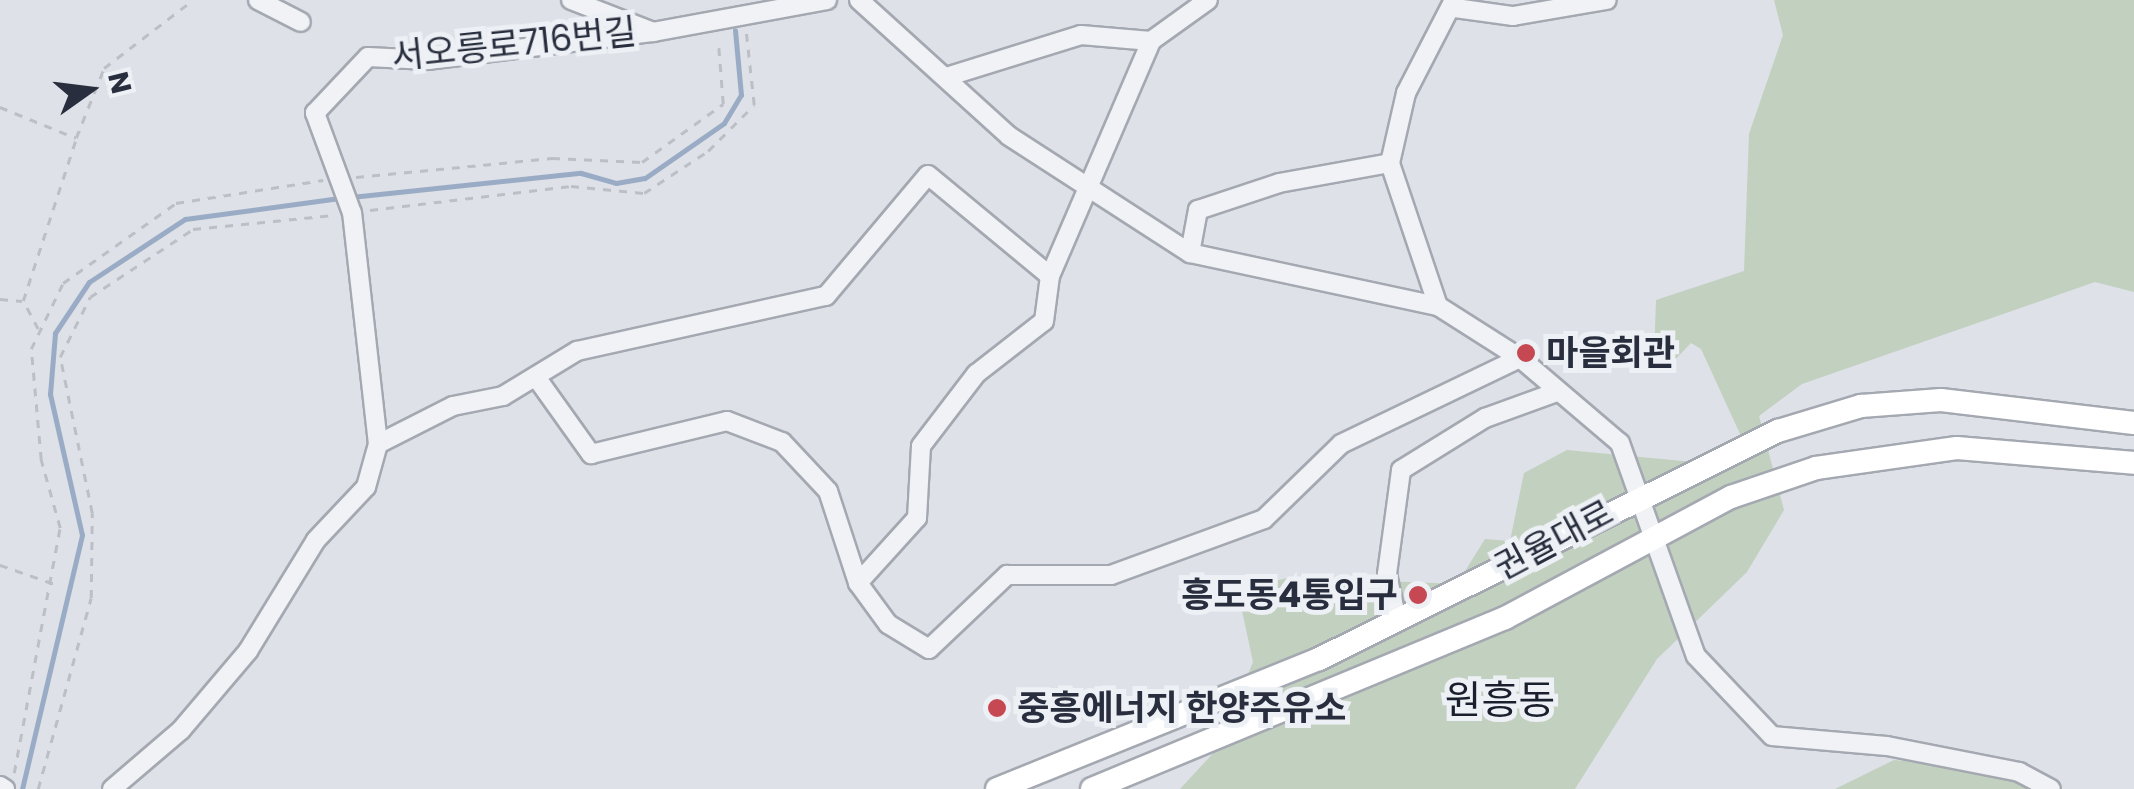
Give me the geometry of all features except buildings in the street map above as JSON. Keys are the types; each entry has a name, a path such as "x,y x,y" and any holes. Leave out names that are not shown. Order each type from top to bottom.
{"main road":[{"name":"권율대로","path":"997,789 1100,754 1397,621 1642,494 1778,431 1861,406 1941,400 2134,423"},
{"path":"2083,415 2134,409"},
{"name":"권율대로","path":"1092,789 1505,618 1732,497 1890,453 2082,456 2134,464"},
{"path":"2082,456 2134,473"}],"street":[{"path":"258,0 301,22"},
{"name":"서오릉로716번길","path":"571,0 653,32"},
{"path":"653,32 716,20 744,10 827,0"},
{"path":"859,0 1085,192 1190,254 1438,306 1520,358 1620,443 1642,494 1696,656 1772,736 1887,746 2019,772 2052,789"},
{"path":"858,583 917,518 921,446 976,374 1044,321 1050,276 1151,41 1208,0"},
{"path":"1438,306 1390,163 1406,93 1454,4 1513,16 1608,0"},
{"name":"서오릉로716번길","path":"345,197 315,114 368,57 428,60 653,32"},
{"path":"946,77 1080,35 1151,41"},
{"path":"1190,254 1198,210 1279,183 1390,163"},
{"path":"378,444 536,377 577,351 826,296 928,174 1050,276"},
{"path":"112,789 181,730 248,651 316,540 366,486 378,444 345,197"},
{"path":"536,377 591,454 726,421 782,442 828,491 858,583 888,624 929,648 1007,575 1050,582 1111,575 1264,519 1341,444 1520,358"},
{"path":"1397,621 1387,574 1401,470 1485,418 1557,392"}],"path":[{"path":"40,332 23,301 76,138 104,68 193,0"},
{"path":"5,788 56,585 60,528 40,460 31,349 63,283 176,203 571,186 644,193 708,151 754,104 744,10"},
{"path":"38,789 90,598 92,513 60,357 90,298 193,229 552,158 642,162 723,104 716,20"},
{"path":"0,107 76,138"},
{"path":"0,299 23,301"},
{"path":"0,565 56,585"}],"green space":[{"path":"1774,0 2134,0 2134,292 2095,282 1802,384 1759,416 1784,510 1747,572 1657,659 1575,789 1180,789 1217,749 1253,662 1238,592 1290,577 1457,584 1485,539 1510,541 1524,473 1567,450 1714,464 1734,453 1741,436 1701,349 1691,343 1667,368 1654,358 1656,300 1744,271 1749,134 1783,35"},
{"path":"1894,760 2019,772 2051,789 1835,789"}],"waterway":[{"path":"351,197 581,173 616,183 645,178 724,123 741,95 735,30"},
{"path":"22,789 82,535 50,394 55,333 89,282 185,219 340,198"}],"place":[{"name":"마을회관","path":"1526,353"},
{"name":"흥도동4통입구","path":"1418,595"},
{"name":"중흥에너지 한양주유소","path":"997,708"}],"district":[{"name":"원흥동","path":"1500,700"}]}
